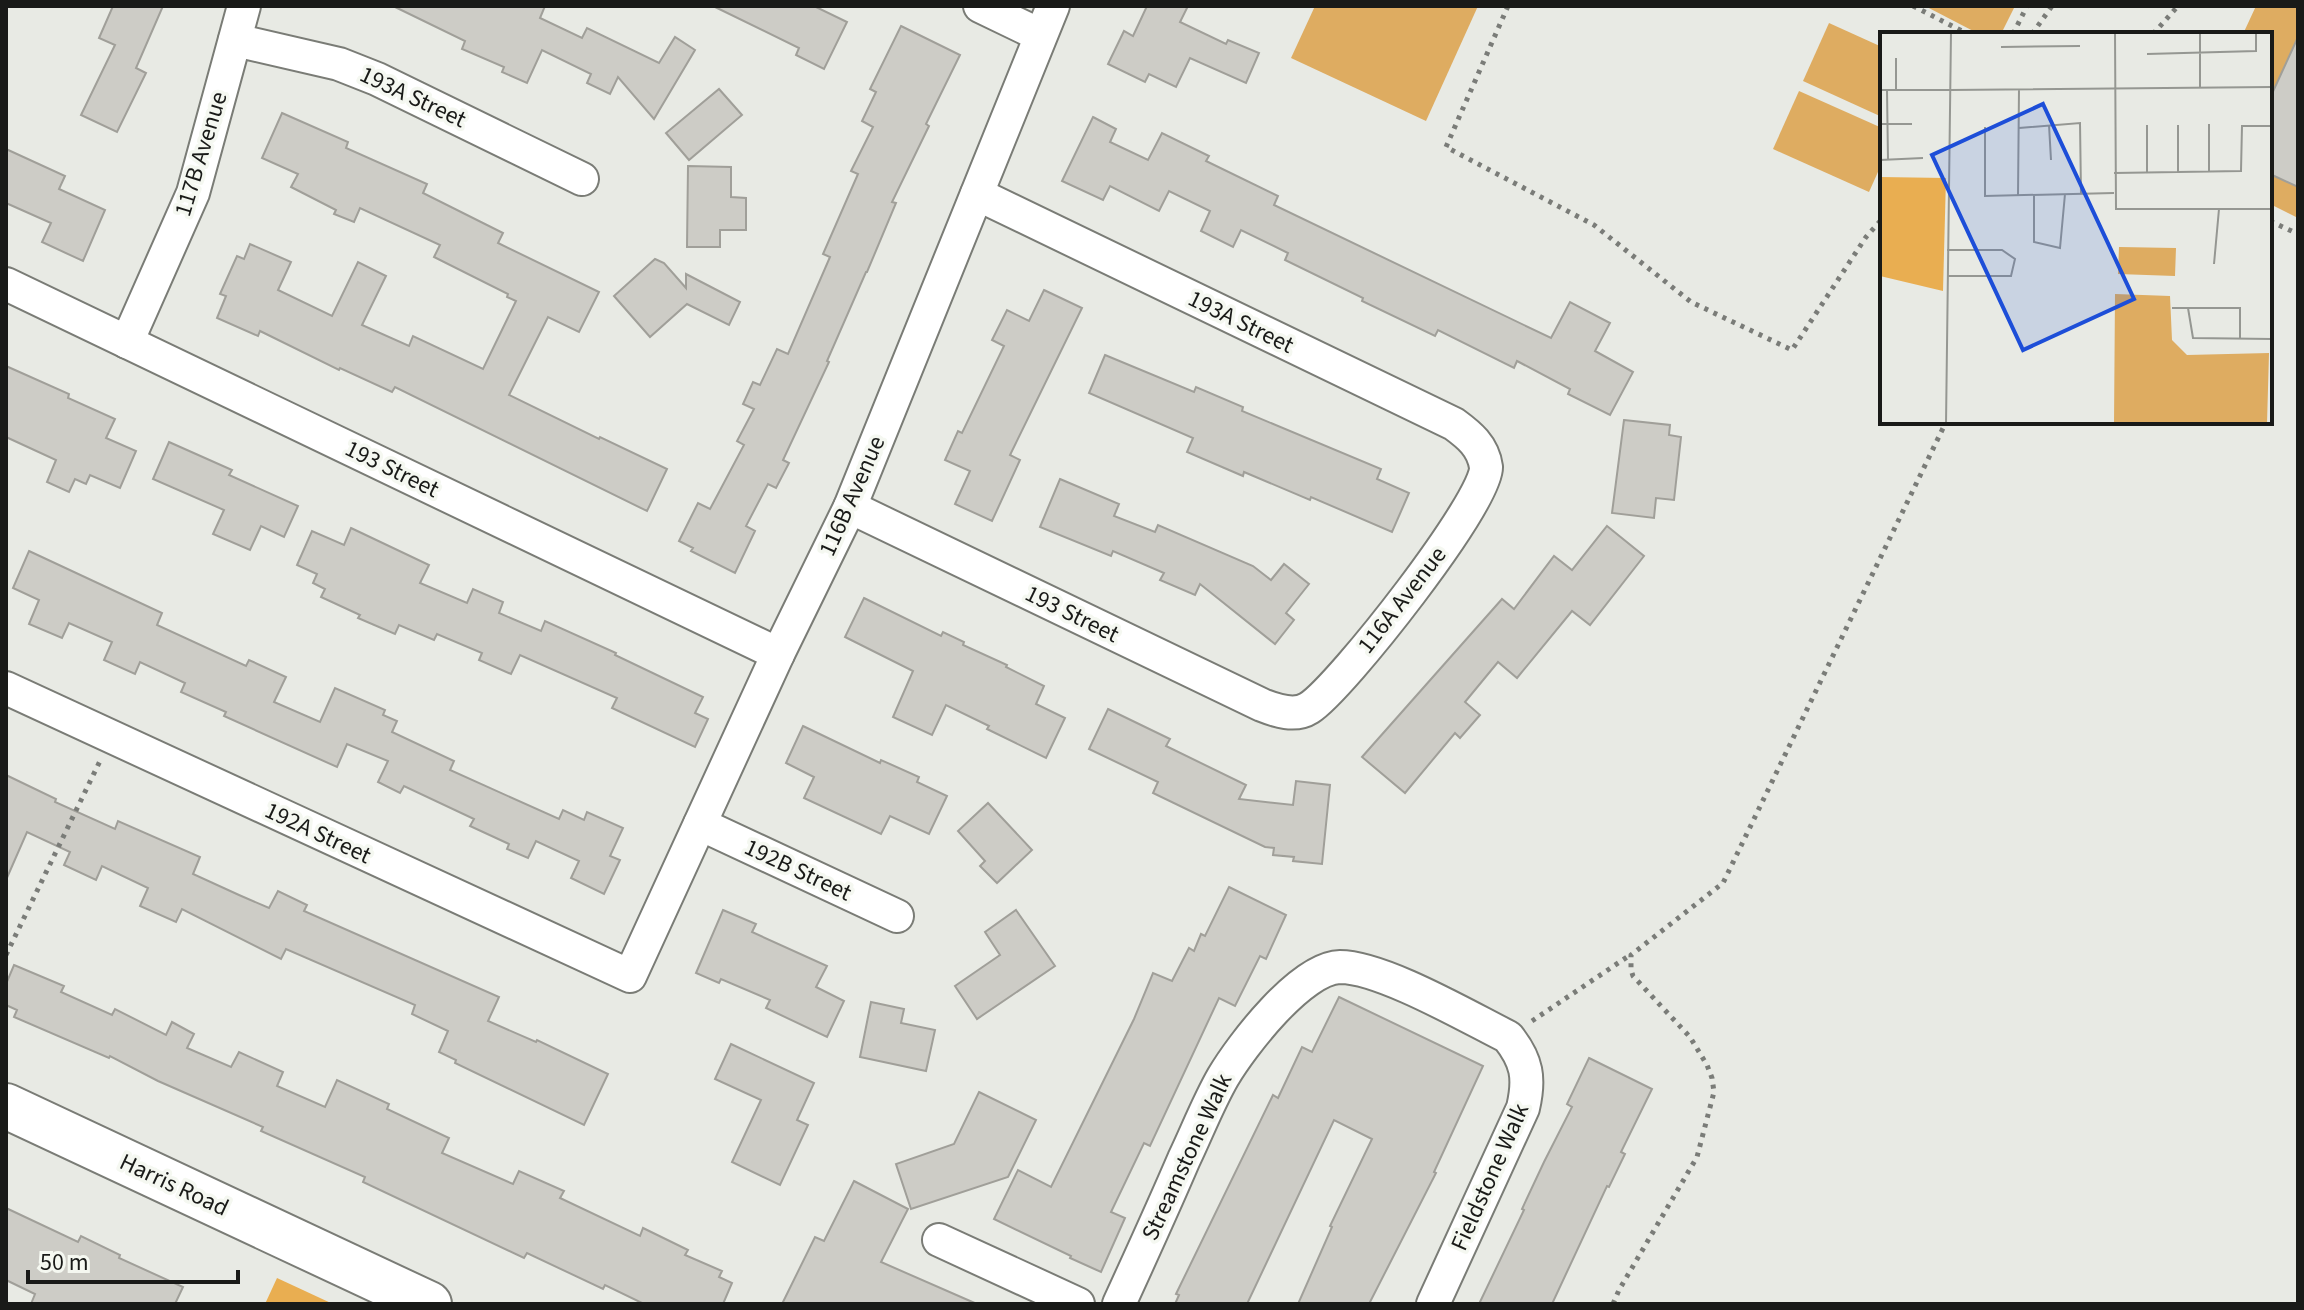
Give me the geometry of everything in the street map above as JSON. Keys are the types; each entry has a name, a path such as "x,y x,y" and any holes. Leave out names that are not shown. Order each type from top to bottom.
{"main road":[{"name":"Harris Road","path":"6,1106 429,1304"}],"street":[{"name":"117B Avenue","path":"127,342 193,193 244,6"},
{"path":"980,6 1040,35"},
{"name":"116B Avenue","path":"630,976 778,654 850,507 1053,6"},
{"name":"193A Street","path":"235,40 339,64 377,79 582,179"},
{"name":"193A Street","path":"977,194 1454,424 1472,437 1480,449 1486,469"},
{"name":"193 Street","path":"6,284 778,654"},
{"name":"116A Avenue","path":"1296,713 1308,709 1324,695 1390,620 1461,520 1486,469"},
{"name":"193 Street","path":"850,507 1262,705 1296,713"},
{"name":"192A Street","path":"6,688 630,976"},
{"name":"192B Street","path":"700,824 897,916"},
{"name":"Streamstone Walk","path":"1119,1304 1221,1080 1247,1043 1290,994 1308,979 1323,970 1341,967 1363,971 1383,977 1508,1037"},
{"name":"Fieldstone Walk","path":"1433,1304 1523,1108 1528,1089 1526,1069 1521,1053 1508,1037"},
{"path":"939,1240 1078,1304"}],"path":[{"path":"1508,6 1446,147 1594,225 1691,302 1792,350 1866,237 1880,221"},
{"path":"1913,6 1964,32"},
{"path":"2014,32 2027,6"},
{"path":"2033,32 2052,6"},
{"path":"2155,32 2178,6"},
{"path":"2272,222 2298,234"},
{"path":"1508,1037 1631,955 1723,883 1945,424"},
{"path":"6,955 111,738"},
{"path":"1613,1304 1697,1157 1714,1092 1707,1065 1690,1037 1633,976 1631,955"}],"shaded area":[{"path":"1315,6 1478,6 1426,121 1291,58"},
{"path":"1925,6 2015,6 2002,32 1975,32"},
{"path":"2256,6 2298,6 2298,218 2272,205 2272,32 2244,32"},
{"path":"1829,23 1880,46 1880,116 1803,81"},
{"path":"1799,91 1880,127 1880,167 1869,192 1773,149"},
{"path":"277,1278 333,1304 265,1304"}],"building":[{"path":"113,6 163,6 136,68 146,73 117,132 81,115 115,45 99,38"},
{"path":"393,6 545,6 540,18 582,38 587,28 659,63 675,37 695,50 654,119 618,77 610,94 587,83 591,74 542,50 527,83 502,72 504,67 462,49 465,41"},
{"path":"713,6 814,6 847,22 824,69 796,55 799,48"},
{"path":"1147,6 1188,6 1180,22 1226,44 1228,40 1259,53 1246,83 1190,58 1176,87 1149,74 1145,82 1108,64 1124,31 1133,36"},
{"path":"901,26 960,55 926,124 929,126 892,202 896,203 829,362 783,460 789,463 776,488 768,484 746,526 755,531 735,573 691,551 693,548 679,541 698,503 710,509 718,494 744,445 737,441 754,409 743,404 753,382 760,385 777,349 788,354 830,257 823,254 858,174 851,171 873,127 862,121 876,92 870,89"},
{"path":"2298,37 2298,187 2272,175 2272,94"},
{"path":"719,89 742,115 689,160 666,133"},
{"path":"282,113 348,142 346,148 427,184 423,193 503,233 498,243 599,292 579,332 548,317 509,395 667,469 647,511 395,387 392,392 260,331 258,336 217,318 226,296 220,294 237,256 244,259 250,244 291,262 278,290 332,316 358,262 386,276 362,325 409,346 413,336 483,369 516,301 434,257 440,245 360,208 354,222 334,214 336,210 291,187 298,174 262,158"},
{"path":"1093,117 1116,129 1110,142 1148,160 1162,133 1209,156 1206,161 1278,196 1274,205 1551,338 1570,302 1610,323 1595,351 1633,372 1610,415 1568,394 1570,389 1517,361 1514,368 1438,330 1435,336 1362,301 1363,298 1285,260 1288,253 1241,230 1233,247 1201,231 1210,211 1169,191 1159,211 1110,186 1103,200 1062,181"},
{"path":"6,149 65,176 59,189 105,210 83,261 42,242 51,223 6,203"},
{"path":"688,166 731,167 731,197 746,198 746,230 720,230 720,247 687,247"},
{"path":"655,259 664,263 686,288 686,274 740,302 729,325 687,304 650,337 614,296"},
{"path":"1044,290 1082,308 1010,455 1020,460 992,521 955,504 970,471 945,460 958,431 962,433 1004,346 992,340 1007,310 1029,321"},
{"path":"1105,355 1194,392 1196,387 1243,407 1242,411 1381,469 1377,479 1409,493 1392,532 1311,497 1310,500 1244,472 1243,476 1187,452 1193,438 1089,393"},
{"path":"6,366 115,419 106,438 136,451 120,488 90,475 86,484 75,479 69,492 47,482 56,460 6,437"},
{"path":"1624,420 1670,425 1669,435 1681,437 1674,500 1656,498 1654,518 1612,513"},
{"path":"169,442 232,470 229,475 298,506 284,537 261,526 250,550 213,534 224,510 153,479"},
{"path":"1060,479 1119,504 1114,516 1155,532 1158,525 1253,566 1271,580 1284,564 1309,584 1286,613 1294,620 1275,644 1200,584 1195,595 1160,580 1164,573 1113,551 1111,556 1040,527"},
{"path":"1607,526 1644,556 1590,625 1572,611 1517,678 1498,662 1465,702 1480,715 1460,738 1455,733 1405,793 1362,757 1502,599 1514,609 1554,556 1572,570"},
{"path":"351,528 429,565 420,583 467,603 473,589 503,602 499,613 541,631 545,621 703,697 695,713 708,719 695,747 612,708 617,698 520,655 511,674 479,660 482,653 437,634 434,640 399,625 395,634 321,597 325,589 313,583 317,574 297,565 312,531 344,545"},
{"path":"29,551 162,613 157,625 246,666 249,660 286,677 274,702 320,722 335,688 385,710 383,715 397,721 392,732 454,761 450,770 559,819 563,810 584,820 587,812 623,828 610,856 620,860 604,894 571,878 579,861 536,841 528,858 507,849 509,844 470,826 474,819 404,786 400,793 378,782 388,761 347,744 337,767 224,716 226,712 181,692 185,683 140,662 135,674 104,660 112,642 69,623 62,638 29,624 39,600 13,588"},
{"path":"864,598 941,636 943,632 964,642 963,645 1044,686 1036,704 1065,718 1046,758 946,705 932,735 893,717 913,671 845,637"},
{"path":"1108,709 1170,739 1166,746 1246,785 1239,799 1293,805 1296,781 1330,785 1322,864 1273,855 1274,848 1265,847 1153,793 1158,782 1089,749"},
{"path":"803,726 880,763 881,760 919,777 917,782 947,796 929,834 890,816 881,834 804,798 814,777 786,763"},
{"path":"6,775 56,799 55,802 115,829 118,821 200,857 193,874 239,895 269,908 278,891 307,905 304,911 499,997 488,1021 537,1040 608,1074 584,1125 455,1063 456,1060 439,1052 448,1031 412,1014 415,1005 286,949 281,959 182,909 176,922 140,906 148,888 102,866 96,880 64,865 70,852 27,832 6,880"},
{"path":"988,803 1032,850 997,883 980,866 985,861 958,831"},
{"path":"1229,887 1286,915 1266,959 1260,956 1235,1006 1219,998 1150,1146 1144,1143 1111,1212 1125,1218 1101,1272 994,1219 1018,1170 1051,1187 1134,1019 1153,973 1172,981 1189,948 1194,951 1201,934 1205,936"},
{"path":"723,910 756,924 752,932 827,966 816,987 844,1001 827,1037 766,1008 770,1000 721,979 719,983 696,973"},
{"path":"1016,910 1055,966 977,1019 955,986 1000,955 985,932"},
{"path":"14,965 64,986 61,992 112,1015 115,1009 166,1035 172,1022 194,1034 187,1048 231,1067 239,1052 283,1072 277,1086 325,1107 337,1080 389,1104 387,1109 449,1138 442,1153 513,1184 519,1171 564,1191 560,1198 640,1236 643,1228 688,1250 685,1255 722,1271 719,1277 732,1283 723,1304 644,1304 605,1285 603,1289 527,1253 524,1258 363,1182 365,1177 261,1131 263,1127 158,1081 110,1056 14,1017 17,1010 6,1005 6,984"},
{"path":"1339,997 1483,1066 1436,1173 1369,1304 1298,1304 1330,1226 1372,1139 1334,1120 1247,1304 1175,1304 1179,1295 1176,1294 1273,1095 1278,1098 1302,1047 1312,1052"},
{"path":"871,1002 904,1009 901,1023 935,1030 926,1071 860,1057"},
{"path":"731,1044 814,1083 797,1120 808,1125 780,1185 732,1162 761,1100 715,1079"},
{"path":"1589,1058 1652,1089 1621,1152 1625,1154 1552,1304 1479,1304 1572,1107 1567,1104"},
{"path":"979,1092 1036,1120 1008,1177 911,1209 896,1164 954,1144"},
{"path":"854,1181 908,1209 881,1262 977,1304 782,1304 815,1237 824,1241"},
{"path":"6,1208 78,1242 81,1236 120,1255 119,1258 183,1287 175,1304 31,1304 35,1294 6,1280"}]}
